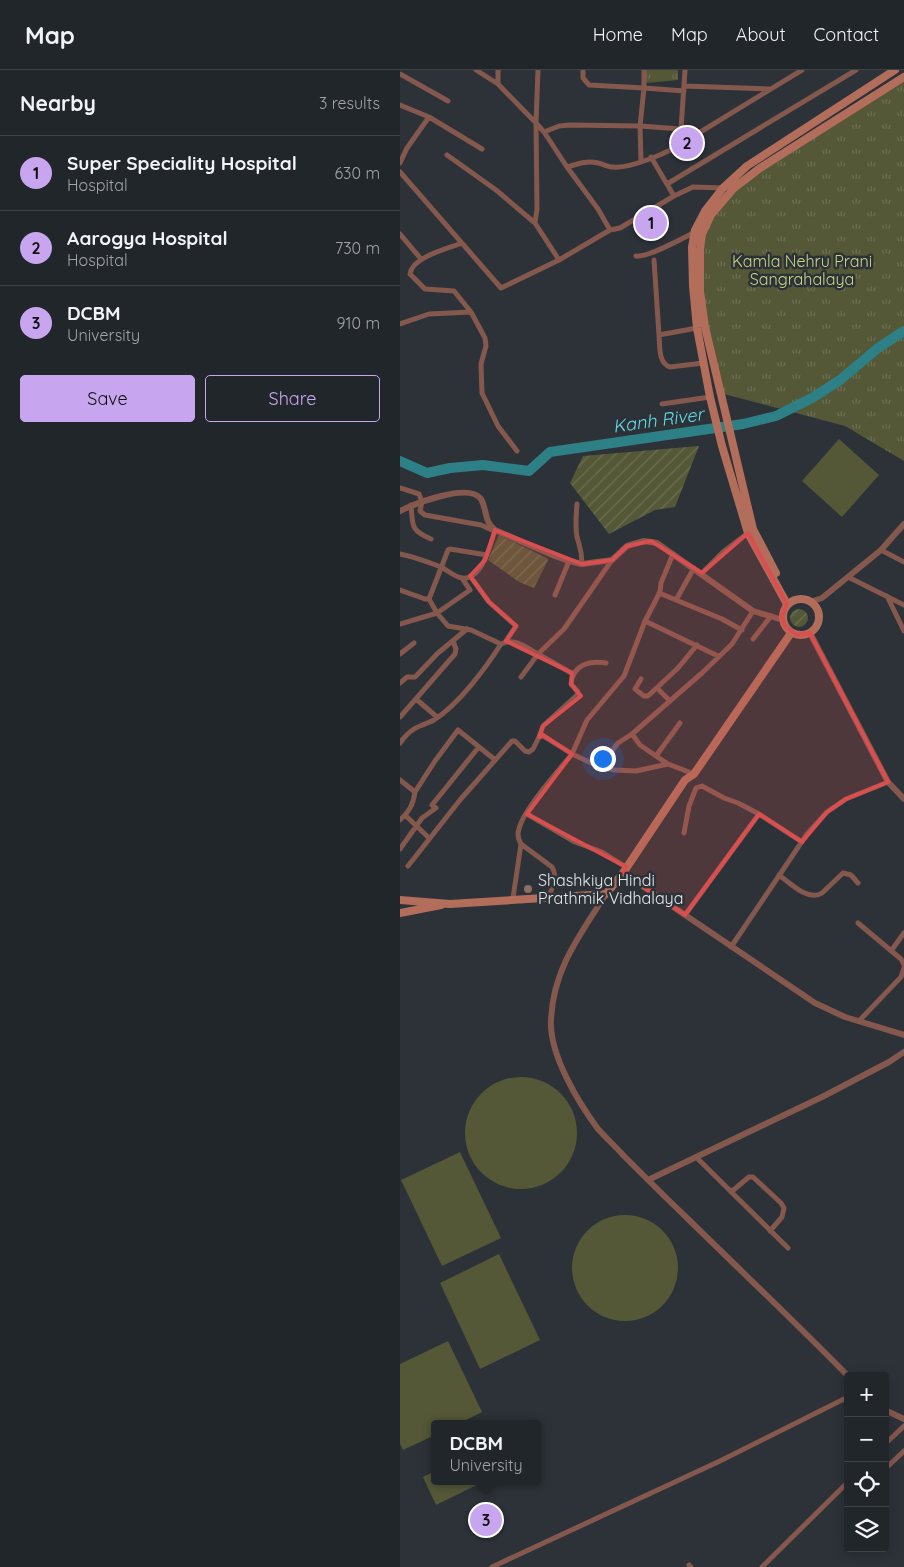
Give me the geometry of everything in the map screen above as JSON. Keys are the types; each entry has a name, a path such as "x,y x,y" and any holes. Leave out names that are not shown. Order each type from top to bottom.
{"main road":[{"path":"789,603 748,533 722,446 710,397 698,328 692,247 695,232 705,210 723,188 747,166 895,70"},
{"path":"789,603 753,529 705,327 700,291 700,249 707,222 734,188 760,168 904,77"},
{"path":"798,599 810,602 818,611 819,619 816,627 810,633 802,635 791,632 785,626 782,620 783,612 789,603 798,599"},
{"path":"400,913 450,904 513,898 606,894 685,780 694,774 791,632"},
{"path":"400,900 450,904"}],"street":[{"path":"476,70 498,84 544,132 598,209 610,230"},
{"path":"498,70 498,84"},
{"path":"535,223 537,210 536,123 538,70"},
{"path":"583,70 583,78 589,85 684,89 770,89"},
{"path":"641,161 640,126 644,70"},
{"path":"684,142 681,129 685,70"},
{"path":"567,167 585,162 595,162 613,168 673,150 802,70"},
{"path":"667,184 856,70"},
{"path":"400,74 448,101"},
{"path":"400,104 429,117 482,149"},
{"path":"400,163 407,148 429,117"},
{"path":"544,132 559,126 570,125 640,126 681,129"},
{"path":"446,155 496,190 535,223 559,260"},
{"path":"651,158 674,196"},
{"path":"400,172 501,288 559,260 610,230 620,228 693,187 734,188"},
{"path":"636,256 640,257 654,252 695,232"},
{"path":"400,234 421,259"},
{"path":"462,243 421,259 410,270 410,274 425,289 454,291 471,312 485,338 486,346 481,364 482,393 498,426 516,451"},
{"path":"654,260 662,362 665,366 670,367 704,363"},
{"path":"400,324 429,314 471,312"},
{"path":"659,335 698,328"},
{"path":"662,404 710,397"},
{"path":"400,488 417,493 421,497 421,513 429,517 495,530 569,562 582,564 612,560"},
{"path":"400,511 411,505 448,494 470,492 482,501 487,519 495,530"},
{"path":"577,504 576,526 577,538 582,551 582,564"},
{"path":"411,505 415,530 419,534 431,539"},
{"path":"810,602 822,598 881,550 904,524"},
{"path":"462,578 470,576 480,567 487,555 495,530"},
{"path":"702,573 723,552 748,533"},
{"path":"521,677 538,654 564,630 612,560 628,546 644,541 657,542 753,610 782,620"},
{"path":"487,555 450,549 429,599 437,614 448,626 467,629 504,643 514,642 573,674"},
{"path":"881,550 904,562"},
{"path":"400,554 441,567 462,578 470,590 437,614 400,624"},
{"path":"549,897 555,875 554,871 552,867 521,844 518,838 519,828 527,814 572,754 587,720 624,676 645,621 660,592 661,583 673,554"},
{"path":"555,595 569,562"},
{"path":"676,600 694,568"},
{"path":"400,743 417,726 433,721 452,705 482,671 516,626 489,602 470,576"},
{"path":"848,577 904,605"},
{"path":"400,590 429,599"},
{"path":"660,592 722,619 742,630"},
{"path":"887,596 904,631"},
{"path":"600,767 618,743 632,734 732,644 753,610"},
{"path":"754,639 771,616"},
{"path":"645,621 718,656"},
{"path":"400,683 407,677 415,677 438,653 467,629"},
{"path":"810,633 888,782 904,799"},
{"path":"400,717 455,654 456,649 453,641"},
{"path":"400,654 414,643"},
{"path":"641,679 635,689 644,696 648,696 678,668 697,645"},
{"path":"408,866 494,759 513,740 526,751 529,752 533,749 543,726 578,695 578,692 571,684 573,674 583,665 595,661 606,662"},
{"path":"657,688 669,700"},
{"path":"416,699 437,717"},
{"path":"656,756 680,724"},
{"path":"400,820 413,803 415,792 458,730 494,759"},
{"path":"632,734 640,745 668,764 694,774"},
{"path":"539,737 546,737 572,754 600,767 626,771 648,769 668,764"},
{"path":"400,849 422,818 436,808 432,805 478,748"},
{"path":"400,780 415,792"},
{"path":"731,947 802,842 827,812 846,798 888,782"},
{"path":"684,833 689,806 696,788 699,786 706,787 724,798 759,814 802,842"},
{"path":"527,814 575,842 602,852 685,915 815,1003 829,1011 904,1035"},
{"path":"685,915 759,814"},
{"path":"405,815 430,838"},
{"path":"513,898 521,844"},
{"path":"779,875 800,890 814,896 822,893 843,872 847,872 858,883"},
{"path":"606,894 568,953 560,970 550,1021 555,1046 564,1074 584,1109 600,1130 648,1180 781,1308 844,1372"},
{"path":"858,923 901,959 904,966 901,977 860,1021"},
{"path":"891,951 904,932"},
{"path":"648,1180 822,1097 889,1062 904,1052"},
{"path":"696,1157 788,1248"},
{"path":"731,1192 749,1177 753,1176 784,1208 782,1218 770,1231"},
{"path":"492,1567 720,1461 844,1399"},
{"path":"889,1412 904,1419"},
{"path":"889,1440 904,1426"},
{"path":"889,1465 904,1451"},
{"path":"762,1567 844,1486"}],"highlighted area":[{"path":"495,530 582,564 612,560 627,546 651,541 702,573 748,533 787,604 782,616 785,626 797,635 810,633 888,782 846,799 827,812 802,842 759,814 685,915 623,873 626,867 527,814 572,754 543,735 539,737 543,726 581,696 571,684 572,673 506,641 516,626 489,602 470,576 485,560"}],"green space":[{"path":"645,70 678,70 678,80 645,83"},
{"name":"Kamla Nehru Prani Sangrahalaya","path":"904,81 904,461 845,426 720,393 700,291 702,234 734,188"},
{"path":"839,439 879,475 842,517 802,481"},
{"path":"699,446 675,507 655,510 609,534 570,483 583,456"},
{"path":"499,535 547,558 548,560 534,588 519,582 488,560"},
{"path":"799,609 807,614 808,618 803,626 799,627 791,622 790,618 795,610"},
{"path":"521,1077 542,1082 560,1094 572,1112 577,1133 572,1154 560,1172 542,1184 521,1189 500,1184 482,1172 470,1154 465,1133 470,1112 482,1094 500,1082"},
{"path":"460,1152 501,1238 442,1266 401,1180"},
{"path":"625,1215 645,1219 663,1230 674,1248 678,1268 674,1288 663,1306 645,1317 625,1321 605,1317 587,1306 576,1288 572,1268 576,1248 587,1230 605,1219"},
{"path":"499,1254 540,1340 480,1369 440,1283"},
{"path":"448,1341 482,1412 466,1420 431,1420 431,1437 403,1450 400,1444 400,1364"},
{"path":"431,1473 431,1485 477,1485 436,1505 423,1477"}],"waterway":[{"name":"Kanh River","path":"400,461 427,473 450,468 483,465 529,471 550,452 743,424 776,416 812,398 840,380 878,348 904,331"}],"place":[{"name":"Aarogya Hospital","path":"687,143"},
{"name":"Super Speciality Hospital","path":"651,223"},
{"name":"Shashkiya Hindi Prathmik Vidhalaya","path":"528,889"},
{"name":"DCBM","path":"486,1520"}]}
